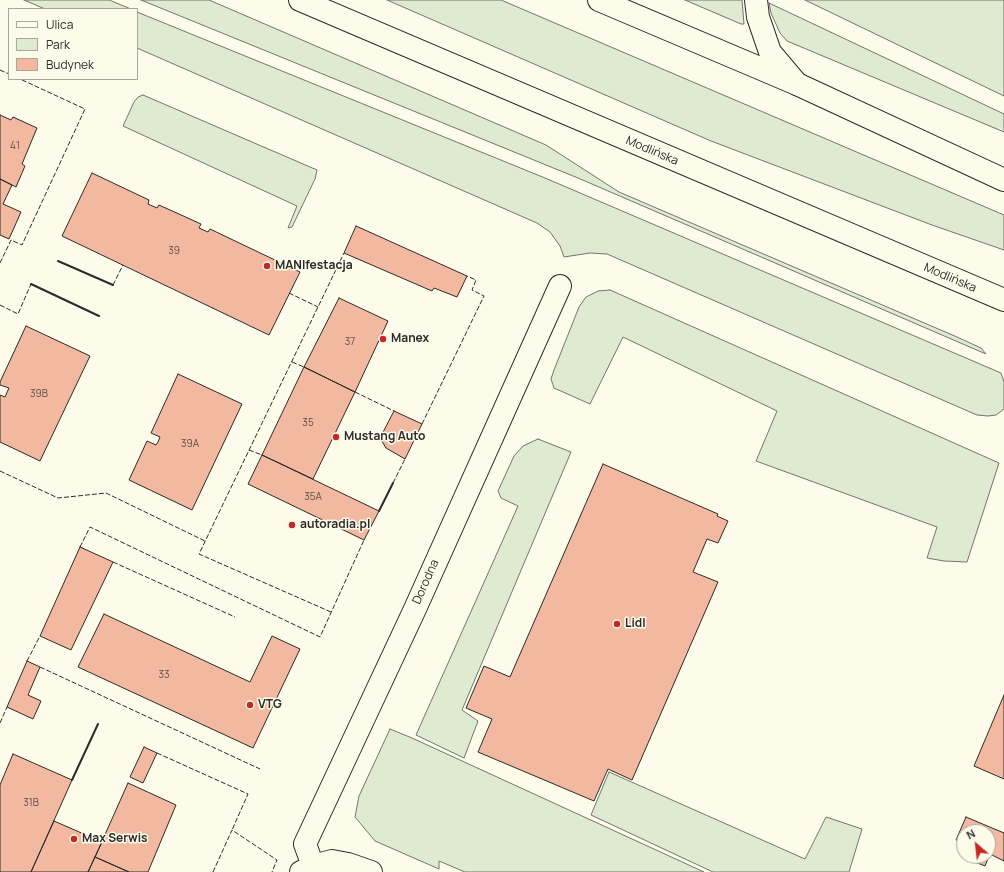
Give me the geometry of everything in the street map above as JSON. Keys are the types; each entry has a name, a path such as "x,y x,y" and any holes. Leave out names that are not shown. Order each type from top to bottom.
{"main road":[{"name":"Modlińska","path":"300,0 1004,300"},
{"path":"599,0 798,84 1004,180"},
{"path":"756,0 760,24 770,52 798,84"},
{"name":"Dorodna","path":"307,869 305,844 424,588 560,286"},
{"path":"307,869 332,861 348,864 371,872"}],"green space":[{"path":"24,0 109,0 129,8 43,8"},
{"path":"141,0 209,0 546,145 619,192 957,337 981,348 986,354 578,178"},
{"path":"387,0 501,0 1004,215 1004,250 932,225 711,141"},
{"path":"685,0 742,0 744,24 741,24"},
{"path":"805,0 1004,0 1004,96"},
{"path":"769,3 1004,114 1004,132 787,41 780,33 771,13"},
{"path":"138,12 545,178 1001,373 1004,382 1004,409 996,415 977,415 607,254 590,253 564,257 560,246 550,232 537,223 138,48"},
{"path":"143,95 317,170 315,179 292,227 288,228 297,206 123,126 134,102 138,97"},
{"path":"610,290 999,463 967,562 944,561 927,558 937,527 756,461 777,411 623,337 590,404 554,388 551,379 579,307 586,297 598,291"},
{"path":"538,439 571,452 462,710 478,721 464,758 416,735 518,506 501,498 498,491 514,456 523,446"},
{"path":"390,729 704,872 465,872 439,861 439,869 375,841 355,817 359,796"},
{"path":"609,772 805,859 826,817 862,829 849,872 713,872 591,815"}],"building":[{"path":"0,115 11,120 13,117 37,128 22,164 25,166 16,187 0,179"},
{"path":"92,173 149,200 148,204 157,208 159,205 201,224 199,228 208,232 210,229 300,272 269,335 62,236"},
{"path":"0,179 12,185 3,204 21,212 9,239 0,235"},
{"path":"356,226 467,276 457,297 434,288 432,291 344,253"},
{"path":"339,298 388,321 355,392 304,367"},
{"path":"26,326 90,356 40,461 0,442 0,395 5,397 9,388 0,385 0,382"},
{"path":"304,367 355,392 313,479 262,455"},
{"path":"178,374 242,404 192,510 129,480 147,441 156,445 158,442 160,437 151,433"},
{"path":"394,411 422,424 405,459 386,448 380,438"},
{"path":"262,455 379,511 364,540 248,484"},
{"name":"Lidl","path":"603,464 718,514 717,516 728,521 718,543 707,539 693,572 718,582 632,780 608,769 594,801 478,752 492,719 466,708 484,666 510,677"},
{"path":"80,547 113,562 71,650 40,636"},
{"path":"104,614 250,682 272,636 300,649 253,748 78,667"},
{"path":"27,661 40,667 28,695 41,701 33,719 7,707"},
{"path":"1004,695 1004,779 974,766"},
{"path":"144,747 157,753 143,783 130,777"},
{"path":"13,754 72,780 31,872 0,872 0,785"},
{"path":"128,783 176,805 148,872 129,872 95,857"},
{"path":"966,817 983,824 963,824"},
{"path":"54,821 102,842 88,872 31,872"},
{"path":"996,830 1004,833 1004,861 996,857"},
{"path":"95,857 129,872 88,872"}],"fence":[{"path":"0,70 8,74"},
{"path":"0,263 11,240 22,245 85,109 22,80"},
{"path":"331,612 199,554 344,253"},
{"path":"113,285 123,265"},
{"path":"422,424 484,296 472,290 476,280 467,276"},
{"path":"0,305 18,314 31,284"},
{"path":"289,293 318,307"},
{"path":"292,362 304,367"},
{"path":"355,392 394,411"},
{"path":"249,450 262,455"},
{"path":"393,483 405,459"},
{"path":"0,471 58,498 106,493 205,541"},
{"path":"80,547 90,527 320,637 364,540"},
{"path":"113,562 235,617"},
{"path":"27,661 40,636"},
{"path":"40,667 260,769"},
{"path":"0,723 7,707"},
{"path":"157,753 248,794 232,830"},
{"path":"213,872 232,830 277,860 272,872"}],"wall":[{"path":"58,261 113,285"},
{"path":"31,284 99,316"},
{"path":"379,511 393,483"},
{"path":"72,780 98,724"}],"place":[{"name":"MANIfestacja","path":"267,266"},
{"name":"Manex","path":"383,339"},
{"name":"Mustang Auto","path":"336,437"},
{"name":"autoradia.pl","path":"292,525"},
{"name":"Lidl","path":"617,624"},
{"name":"VTG","path":"250,705"},
{"name":"Max Serwis","path":"74,839"}]}
